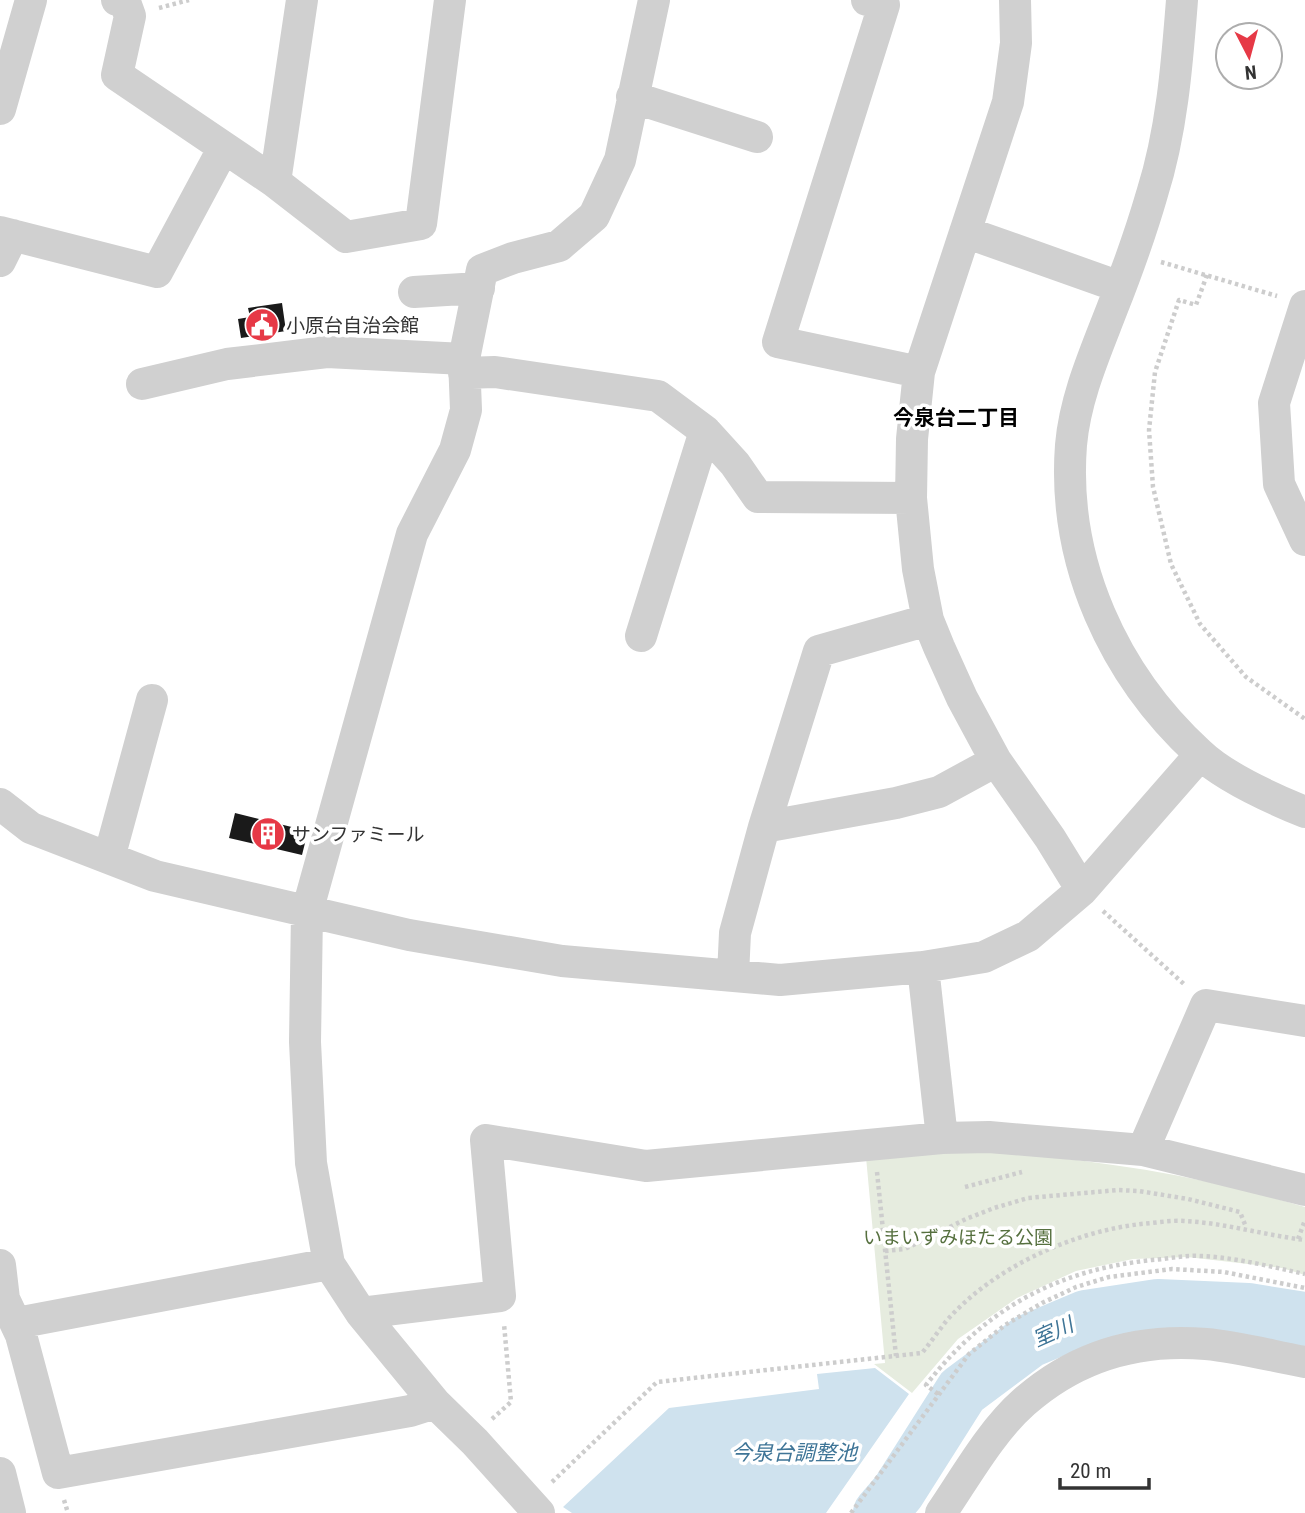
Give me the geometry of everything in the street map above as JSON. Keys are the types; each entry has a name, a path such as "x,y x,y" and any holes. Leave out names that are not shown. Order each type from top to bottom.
{"street":[{"path":"0,109 31,0"},
{"path":"117,0 125,2 130,16 117,75 275,183 346,237 421,224 450,0"},
{"path":"275,183 302,0"},
{"path":"541,1501 435,1403 362,1313 329,1264 311,1163 305,1042 307,912 412,534 455,450 466,410 464,366 482,270 513,258 559,246 594,216 620,160 654,0"},
{"path":"867,0 884,5 778,342 919,372"},
{"path":"1015,0 1016,43 1008,102 919,372 912,439 911,498 918,569 928,620 962,698 996,761 1051,838 1082,890"},
{"path":"1182,0 1173,91 1153,191 1084,380 1071,445 1072,507 1080,552 1100,618 1123,664 1157,709 1200,755 1276,801 1305,812"},
{"path":"632,97 757,137"},
{"path":"4,243 157,272 223,149"},
{"path":"965,232 1120,287"},
{"path":"414,292 478,288"},
{"path":"1303,319 1274,403 1279,484 1305,540"},
{"path":"142,384 227,364 327,352 464,366 658,396 705,430 735,464 758,497 911,498"},
{"path":"641,636 705,430"},
{"path":"733,975 735,933 764,827 819,651 928,620"},
{"path":"109,858 152,700"},
{"path":"0,804 31,828 155,876 307,912 409,935 562,961 780,981 923,967 984,957 1028,936 1082,890 1200,755"},
{"path":"764,827 895,803 939,792 996,761"},
{"path":"923,967 942,1138"},
{"path":"1143,1150 1206,1005 1305,1021"},
{"path":"362,1313 500,1296 486,1140 646,1166 942,1138 989,1137 1143,1150 1305,1190"},
{"path":"17,1323 329,1264"},
{"path":"0,1265 4,1298 17,1323 58,1473 410,1410 435,1403"},
{"path":"941,1513 993,1438 1023,1403 1088,1359 1125,1348 1170,1343 1206,1344 1305,1362"},
{"path":"0,1473 10,1513"}],"path":[{"path":"1154,260 1272,294"},
{"path":"1207,275 1196,305 1178,299 1156,372 1149,430 1153,487 1171,564 1200,624 1246,677 1305,719"},
{"path":"1118,924 1186,985"},
{"path":"886,1251 905,1249 966,1219 1028,1198 1118,1190 1188,1199 1240,1212 1247,1228"},
{"path":"880,1199 896,1356"},
{"path":"1298,1239 1305,1219"},
{"path":"541,1501 657,1382 922,1353 949,1318 986,1286 1037,1254 1082,1236 1118,1227 1180,1220 1247,1228 1305,1240"},
{"path":"938,1394 926,1385 971,1334 1004,1309 1063,1279 1095,1269 1133,1262 1198,1255 1305,1274"},
{"path":"850,1513 969,1354 1005,1325 1076,1287 1109,1277 1172,1269 1224,1272 1305,1288"},
{"path":"500,1296 511,1402 505,1408"}],"green space":[{"name":"いまいずみほたる公園","path":"973,1151 1141,1169 1223,1185 1305,1207 1305,1275 1282,1268 1187,1257 1133,1259 1076,1271 1017,1298 958,1339 912,1393 874,1364 885,1363 866,1157"}],"water":[{"name":"今泉台調整池","path":"875,1368 909,1394 826,1513 572,1513 563,1507 669,1408 819,1389 817,1374"}],"building":[{"name":"小原台自治会館","path":"282,303 286,331 241,338 238,319 250,317 248,308"},
{"name":"サンファミール","path":"235,813 308,831 302,855 229,838"}],"waterway":[{"name":"室川","path":"880,1513 898,1492 962,1391 1029,1341 1086,1317 1158,1306 1248,1310 1305,1319"}],"place":[{"name":"小原台自治会館","path":"262,325"},
{"name":"サンファミール","path":"268,834"}],"district":[{"name":"今泉台二丁目","path":"956,418"}]}
